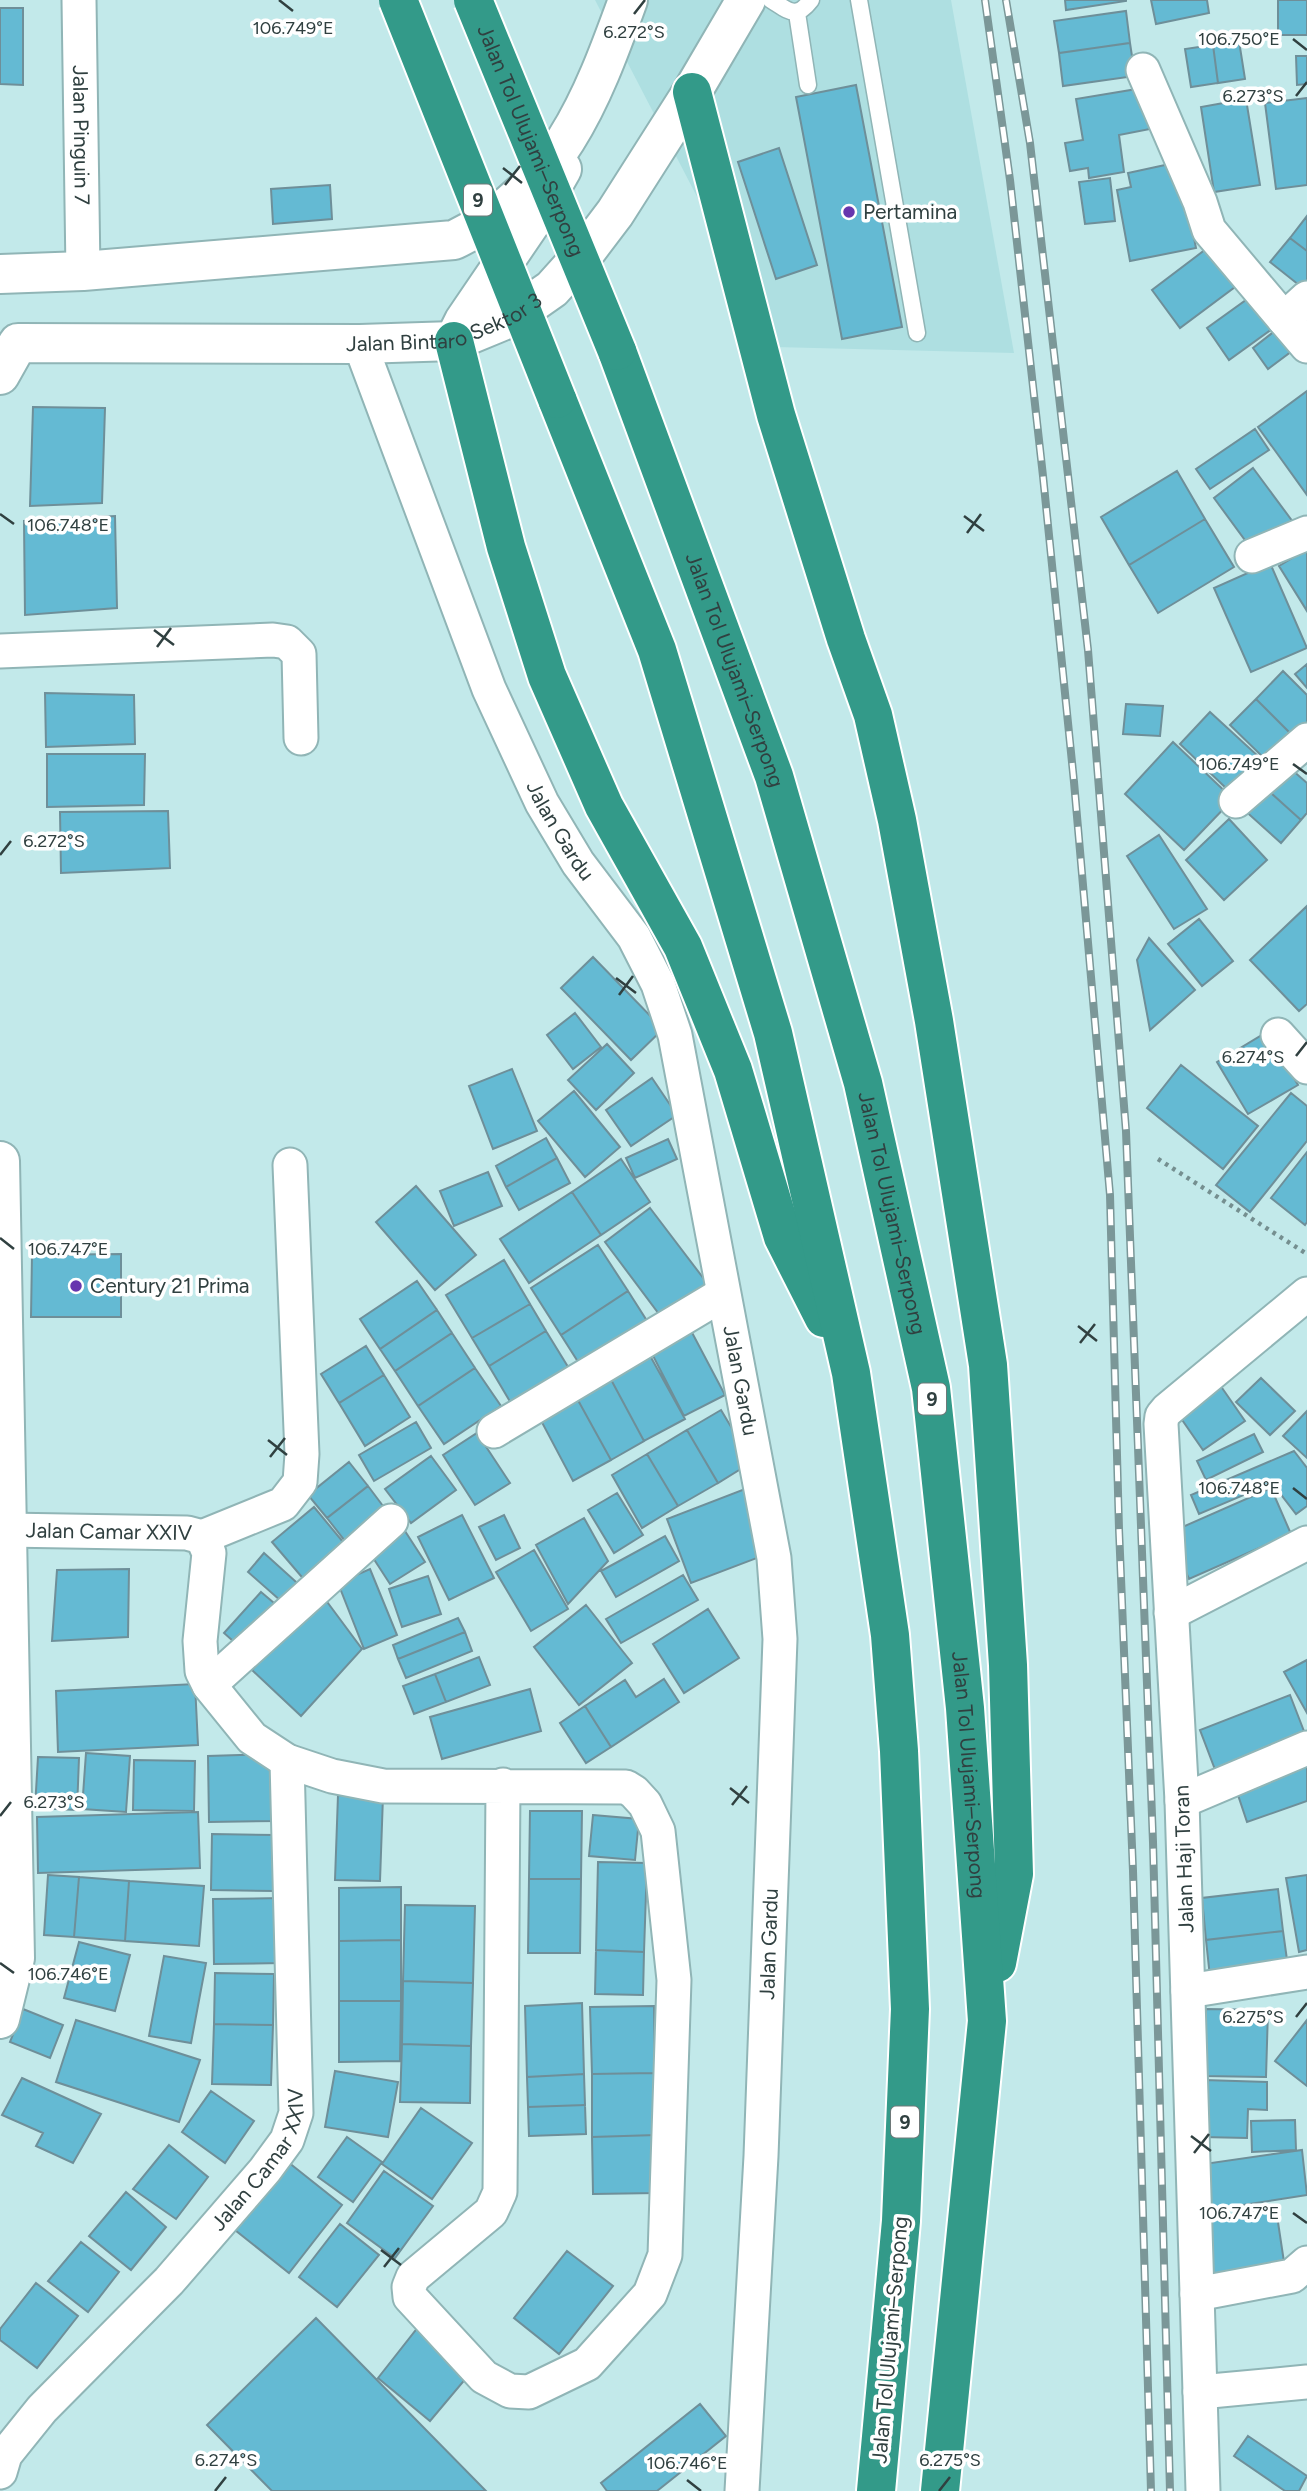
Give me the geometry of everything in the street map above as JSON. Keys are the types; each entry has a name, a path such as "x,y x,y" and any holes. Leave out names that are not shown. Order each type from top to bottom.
{"highway":[{"name":"Jalan Tol Ulujami–Serpong","path":"398,0 661,663 773,1033 851,1373 890,1635 899,1751 910,2009 901,2221 876,2491"},
{"name":"Jalan Tol Ulujami–Serpong","path":"473,0 617,351 774,776 863,1083 931,1388 965,1708 987,2021 940,2491"},
{"path":"692,92 776,415 846,639 873,715 897,820 934,1021 988,1365 1008,1665 1014,1874 987,2021"},
{"path":"454,341 506,547 547,677 604,806 683,947 733,1070 783,1237 851,1373"}],"main road":[{"name":"Jalan Bintaro Sektor 3","path":"0,375 18,343 359,344 454,341 512,317 552,289 615,213 692,92 746,0"},
{"path":"454,341 464,321 534,218 564,166 625,2"},
{"path":"0,274 83,271 454,240 470,232 532,184 551,163 582,115"},
{"path":"0,1161 15,1958 0,2019"}],"street":[{"name":"Jalan Pinguin 7","path":"79,0 83,271"},
{"path":"1143,70 1200,202 1209,230 1295,308 1307,346"},
{"name":"Jalan Gardu","path":"359,344 489,689 542,803 578,863 634,936 658,984 675,1035 774,1558 780,1639 761,2156 741,2491"},
{"path":"1252,556 1307,533"},
{"path":"0,651 273,639 287,642 299,654 301,738"},
{"path":"1236,801 1307,740"},
{"path":"1278,1035 1307,1067"},
{"path":"202,1537 283,1504 300,1482 302,1454 290,1165"},
{"path":"494,1431 723,1294"},
{"name":"Jalan Haji Toran","path":"1203,2491 1182,1801 1162,1416 1307,1294"},
{"path":"209,1685 391,1521"},
{"name":"Jalan Camar XXIV","path":"5,1530 187,1533 202,1537 209,1553 200,1641 202,1671 209,1685 252,1738 287,1761 332,1776 383,1786 503,1785 626,1787 645,1804 658,1831 674,1980 665,2255 650,2294 587,2364 530,2392 510,2391 484,2377 410,2297 409,2287 413,2277 491,2212 500,2192 503,1785"},
{"path":"1171,1612 1307,1543"},
{"path":"1182,1801 1307,1748"},
{"name":"Jalan Camar XXIV","path":"0,2472 5,2455 43,2409 169,2281 265,2170 287,2140 296,2113 287,1761"},
{"path":"1188,1991 1307,1972"},
{"path":"1197,2294 1292,2276 1307,2263"},
{"path":"1200,2392 1307,2382"}],"lane":[{"path":"771,0 790,12 797,13 811,0"},
{"path":"859,0 917,333"},
{"path":"797,13 808,85"}],"path":[{"path":"1158,1159 1307,1254"}],"shaded area":[{"path":"595,0 951,0 1014,353 775,347"}],"building":[{"path":"1065,0 1126,0 1126,1 1066,10"},
{"path":"1151,0 1207,0 1209,13 1156,24"},
{"path":"1278,0 1307,0 1307,35 1278,35"},
{"path":"0,8 23,8 23,85 0,84"},
{"path":"1126,11 1130,43 1059,53 1054,21"},
{"path":"1239,41 1245,79 1218,83 1213,45"},
{"path":"1130,43 1135,76 1063,86 1059,53"},
{"path":"1213,45 1218,83 1191,87 1185,49"},
{"path":"1296,56 1307,56 1307,84 1297,85"},
{"name":"Pertamina","path":"856,85 902,327 842,339 796,97"},
{"path":"1143,88 1150,129 1119,135 1124,172 1089,178 1088,168 1070,171 1065,143 1083,140 1076,99"},
{"path":"1307,98 1307,185 1276,189 1265,103"},
{"path":"1246,99 1260,185 1214,192 1201,107"},
{"path":"779,148 817,265 776,279 738,162"},
{"path":"1179,162 1196,248 1130,261 1117,190 1131,187 1128,173"},
{"path":"1110,178 1115,221 1085,224 1079,182"},
{"path":"330,185 332,219 273,224 271,189"},
{"path":"1307,216 1307,251 1290,238"},
{"path":"1290,238 1307,251 1307,286 1304,289 1270,262"},
{"path":"1210,246 1239,284 1180,328 1152,290"},
{"path":"1253,295 1276,326 1229,360 1207,328"},
{"path":"1276,330 1292,351 1268,369 1253,348"},
{"path":"1307,391 1307,495 1258,427"},
{"path":"33,407 105,408 102,503 30,506"},
{"path":"1255,429 1269,450 1210,489 1196,469"},
{"path":"1253,468 1293,522 1253,551 1214,498"},
{"path":"1177,471 1205,519 1129,565 1101,517"},
{"path":"115,516 117,608 25,615 24,521"},
{"path":"1205,519 1234,567 1158,613 1129,565"},
{"path":"1307,549 1307,611 1279,566"},
{"path":"1270,563 1307,648 1251,672 1214,588"},
{"path":"1307,664 1307,688 1295,674"},
{"path":"1283,671 1307,695 1307,724 1294,737 1256,699"},
{"path":"45,693 134,695 135,744 46,747"},
{"path":"1256,699 1294,737 1269,763 1230,725"},
{"path":"1126,704 1163,706 1160,736 1123,734"},
{"path":"1210,712 1259,757 1228,790 1180,744"},
{"path":"1173,742 1233,799 1184,850 1125,794"},
{"path":"47,754 145,754 144,805 47,807"},
{"path":"1283,762 1307,783 1307,813 1301,820 1262,785"},
{"path":"1262,785 1301,820 1281,843 1242,808"},
{"path":"168,811 170,868 61,873 60,812"},
{"path":"1229,819 1267,860 1224,900 1186,860"},
{"path":"1159,835 1207,909 1174,929 1127,856"},
{"path":"1307,906 1307,1004 1299,1011 1250,960"},
{"path":"1199,919 1233,961 1202,986 1168,944"},
{"path":"1149,938 1195,990 1150,1030 1137,960"},
{"path":"593,957 663,1029 631,1060 561,988"},
{"path":"575,1013 601,1047 573,1069 547,1035"},
{"path":"1267,1032 1298,1085 1248,1114 1217,1062"},
{"path":"607,1044 634,1073 596,1110 568,1080"},
{"path":"1181,1065 1258,1126 1223,1169 1147,1108"},
{"path":"512,1069 537,1131 493,1149 469,1086"},
{"path":"652,1078 677,1115 631,1146 606,1110"},
{"path":"574,1091 620,1147 585,1177 538,1121"},
{"path":"1291,1093 1307,1106 1307,1141 1250,1212 1216,1185"},
{"path":"546,1138 557,1158 506,1187 496,1166"},
{"path":"668,1139 677,1159 635,1178 626,1158"},
{"path":"1307,1152 1307,1222 1305,1225 1271,1198"},
{"path":"557,1158 570,1183 519,1210 506,1187"},
{"path":"621,1159 650,1202 601,1235 572,1192"},
{"path":"488,1172 502,1206 454,1226 440,1191"},
{"path":"416,1186 476,1255 435,1290 376,1222"},
{"path":"572,1192 601,1235 529,1283 500,1239"},
{"path":"650,1208 707,1283 662,1318 605,1242"},
{"path":"598,1245 628,1291 561,1335 531,1288"},
{"name":"Century 21 Prima","path":"121,1254 121,1317 31,1317 32,1255"},
{"path":"504,1260 530,1304 472,1338 446,1295"},
{"path":"417,1281 437,1310 380,1349 360,1319"},
{"path":"628,1291 649,1324 582,1368 561,1335"},
{"path":"530,1304 546,1331 489,1366 472,1338"},
{"path":"437,1310 452,1333 395,1371 380,1349"},
{"path":"688,1325 725,1395 684,1416 648,1346"},
{"path":"546,1331 573,1375 515,1410 489,1366"},
{"path":"452,1333 475,1368 418,1406 395,1371"},
{"path":"366,1346 384,1375 339,1403 321,1374"},
{"path":"648,1352 685,1419 644,1441 608,1374"},
{"path":"475,1368 501,1406 444,1444 418,1406"},
{"path":"608,1374 644,1441 611,1460 574,1393"},
{"path":"384,1375 410,1417 365,1446 339,1403"},
{"path":"1261,1378 1295,1411 1270,1435 1236,1402"},
{"path":"1220,1385 1245,1421 1203,1450 1178,1414"},
{"path":"574,1393 611,1460 573,1481 537,1413"},
{"path":"721,1410 752,1462 718,1483 687,1430"},
{"path":"1307,1411 1307,1458 1283,1436"},
{"path":"416,1422 431,1448 374,1481 359,1455"},
{"path":"687,1430 718,1483 678,1506 647,1454"},
{"path":"477,1433 510,1483 475,1505 443,1455"},
{"path":"1254,1434 1263,1452 1206,1480 1197,1461"},
{"path":"1294,1451 1307,1468 1307,1506 1296,1514 1272,1483 1199,1514 1191,1495"},
{"path":"647,1454 678,1506 642,1528 612,1475"},
{"path":"431,1456 456,1490 411,1523 385,1489"},
{"path":"349,1462 368,1486 327,1518 308,1495"},
{"path":"368,1486 389,1514 349,1546 327,1518"},
{"path":"1271,1488 1291,1534 1189,1579 1169,1533"},
{"path":"745,1489 770,1553 691,1583 667,1519"},
{"path":"617,1493 643,1535 614,1553 588,1510"},
{"path":"314,1507 348,1548 307,1583 272,1542"},
{"path":"462,1515 494,1578 449,1600 418,1537"},
{"path":"504,1515 520,1548 496,1560 479,1527"},
{"path":"584,1518 608,1561 568,1604 536,1545"},
{"path":"403,1528 425,1562 390,1584 368,1550"},
{"path":"665,1536 679,1561 616,1597 601,1571"},
{"path":"534,1550 568,1609 531,1631 496,1572"},
{"path":"264,1553 305,1590 289,1608 248,1572"},
{"path":"129,1569 128,1637 52,1641 57,1570"},
{"path":"370,1569 397,1635 364,1649 338,1583"},
{"path":"683,1575 698,1600 621,1643 606,1619"},
{"path":"428,1576 441,1614 402,1627 389,1589"},
{"path":"261,1592 280,1608 242,1649 224,1633"},
{"path":"322,1595 362,1649 301,1716 252,1670"},
{"path":"586,1605 632,1663 579,1705 534,1647"},
{"path":"708,1609 739,1658 684,1693 653,1644"},
{"path":"458,1618 465,1632 398,1659 393,1645"},
{"path":"465,1632 472,1651 406,1678 398,1659"},
{"path":"479,1657 490,1685 446,1702 435,1674"},
{"path":"1307,1660 1307,1713 1284,1672"},
{"path":"435,1674 446,1702 414,1714 403,1686"},
{"path":"664,1679 679,1702 611,1747 585,1706 625,1680 636,1697"},
{"path":"195,1684 198,1745 58,1752 56,1691"},
{"path":"530,1689 541,1731 442,1759 430,1717"},
{"path":"1290,1695 1307,1739 1219,1780 1200,1730"},
{"path":"585,1706 611,1747 586,1763 560,1723"},
{"path":"86,1753 130,1756 126,1812 82,1809"},
{"path":"276,1754 278,1821 209,1822 208,1756"},
{"path":"38,1757 79,1758 77,1810 35,1808"},
{"path":"134,1760 195,1761 194,1811 133,1810"},
{"path":"1307,1760 1307,1801 1247,1822 1235,1786"},
{"path":"338,1795 383,1796 380,1881 335,1880"},
{"path":"530,1811 582,1811 581,1879 529,1879"},
{"path":"198,1812 200,1868 38,1873 37,1817"},
{"path":"593,1815 639,1819 635,1860 589,1856"},
{"path":"212,1834 275,1835 274,1891 211,1890"},
{"path":"598,1862 647,1863 644,1952 596,1950"},
{"path":"48,1875 79,1877 74,1937 44,1935"},
{"path":"1307,1875 1307,1950 1299,1952 1286,1878"},
{"path":"79,1877 129,1881 125,1941 74,1937"},
{"path":"529,1879 581,1879 580,1953 528,1953"},
{"path":"129,1881 204,1886 199,1946 125,1941"},
{"path":"401,1887 401,1940 339,1941 339,1888"},
{"path":"1278,1889 1283,1931 1206,1940 1202,1898"},
{"path":"283,1898 283,1963 214,1964 213,1899"},
{"path":"405,1905 475,1906 473,1983 403,1981"},
{"path":"1283,1931 1288,1967 1210,1977 1206,1940"},
{"path":"401,1940 401,2001 339,2001 339,1941"},
{"path":"79,1942 130,1955 115,2011 64,1998"},
{"path":"596,1950 644,1952 643,1995 595,1994"},
{"path":"164,1956 206,1963 191,2043 149,2036"},
{"path":"215,1973 274,1974 273,2025 214,2024"},
{"path":"403,1981 473,1983 471,2046 402,2044"},
{"path":"339,2001 401,2001 400,2061 339,2062"},
{"path":"582,2003 584,2074 527,2077 525,2006"},
{"path":"654,2006 655,2073 592,2074 590,2007"},
{"path":"23,2009 63,2025 50,2058 10,2042"},
{"path":"1206,2009 1268,2010 1266,2077 1204,2076"},
{"path":"76,2020 200,2060 179,2122 56,2082"},
{"path":"1307,2020 1307,2086 1275,2061"},
{"path":"214,2024 273,2025 271,2085 212,2084"},
{"path":"402,2044 471,2046 470,2103 400,2102"},
{"path":"335,2071 398,2082 388,2137 325,2127"},
{"path":"655,2073 656,2135 592,2137 592,2074"},
{"path":"584,2074 585,2105 528,2107 527,2077"},
{"path":"22,2078 101,2114 73,2163 36,2146 43,2133 2,2115"},
{"path":"1204,2080 1267,2082 1267,2110 1248,2109 1247,2138 1202,2137"},
{"path":"211,2091 254,2121 225,2163 182,2132"},
{"path":"585,2105 586,2134 529,2136 528,2107"},
{"path":"421,2108 472,2143 432,2199 382,2164"},
{"path":"1295,2120 1296,2150 1252,2152 1251,2121"},
{"path":"656,2135 657,2193 593,2194 592,2137"},
{"path":"347,2137 382,2162 353,2202 318,2177"},
{"path":"169,2145 208,2177 176,2219 133,2189"},
{"path":"1302,2150 1307,2195 1211,2210 1204,2164"},
{"path":"288,2162 342,2205 289,2273 235,2230"},
{"path":"384,2171 433,2206 395,2258 347,2223"},
{"path":"126,2192 166,2227 131,2270 89,2236"},
{"path":"1276,2209 1284,2262 1212,2274 1204,2220"},
{"path":"340,2224 379,2255 337,2307 299,2277"},
{"path":"81,2242 119,2272 88,2312 48,2281"},
{"path":"567,2251 613,2286 559,2354 514,2318"},
{"path":"36,2283 78,2316 37,2368 0,2340 0,2329"},
{"path":"316,2318 486,2491 272,2491 207,2425"},
{"path":"419,2326 473,2370 430,2421 378,2378"},
{"path":"700,2404 726,2436 657,2491 607,2491 601,2483"},
{"path":"1248,2436 1307,2476 1299,2491 1285,2491 1234,2456"}],"railway":[{"path":"985,0 1010,180 1043,476 1074,782 1110,1195 1151,2491"},
{"path":"1006,0 1030,143 1088,650 1126,1131 1153,1842 1170,2491"}],"place":[{"name":"Pertamina","path":"849,212"},
{"name":"Century 21 Prima","path":"76,1286"}]}
